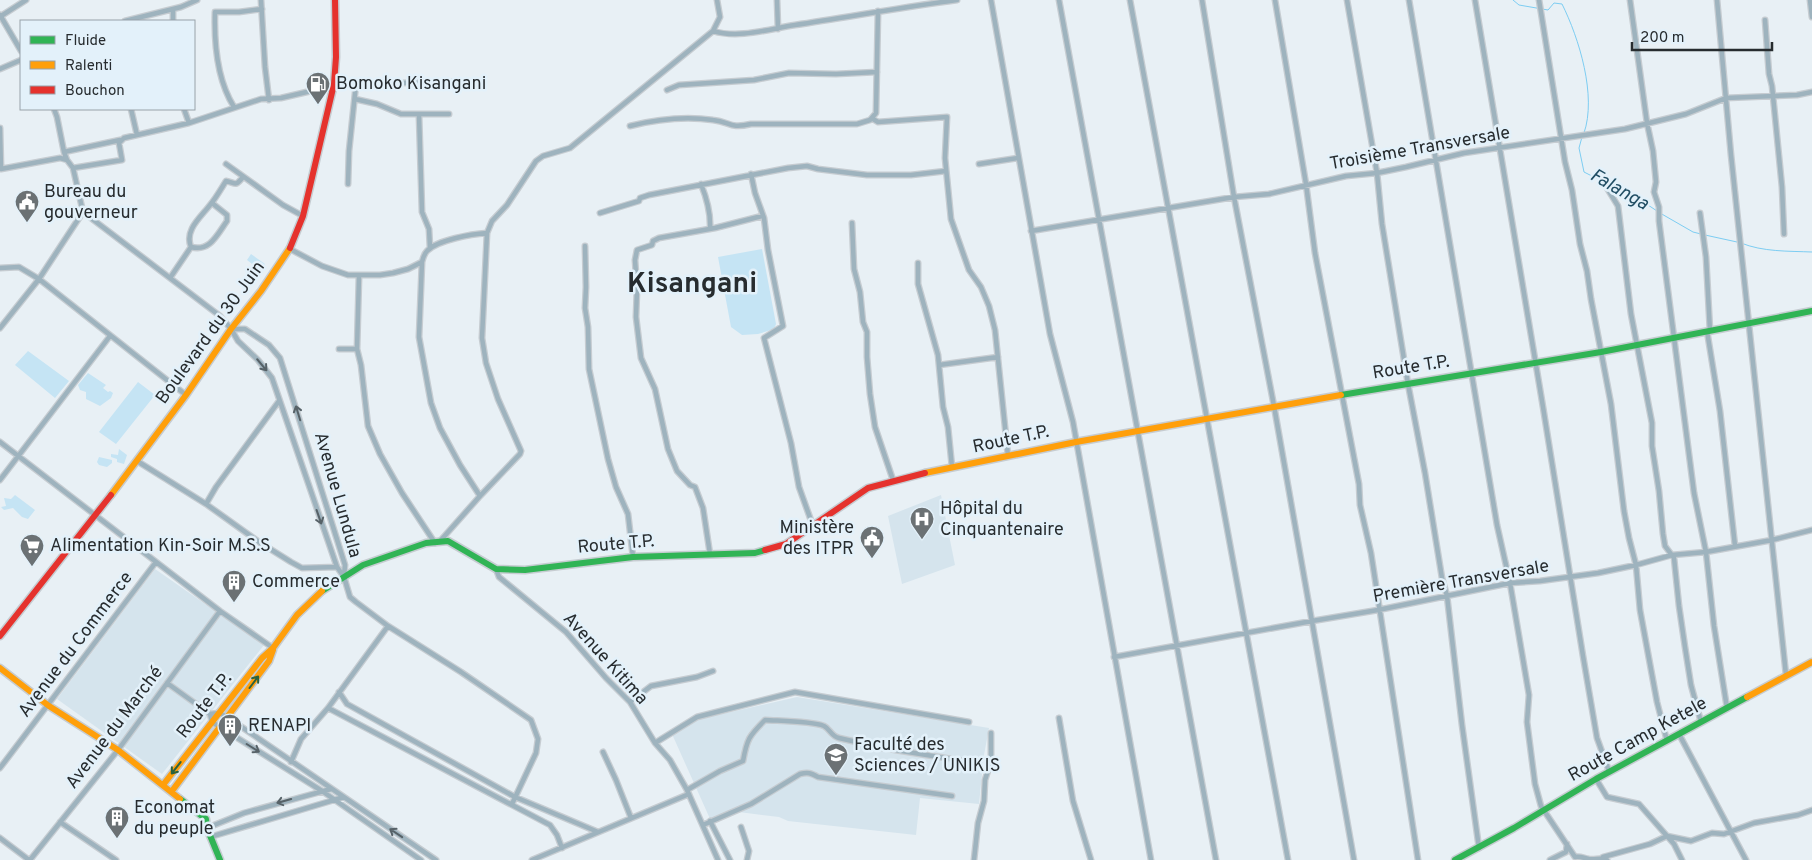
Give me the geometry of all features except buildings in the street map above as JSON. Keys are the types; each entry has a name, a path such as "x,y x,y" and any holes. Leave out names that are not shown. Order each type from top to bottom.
{"street":[{"path":"20,49 0,16 26,0"},
{"path":"129,20 173,9 197,0"},
{"path":"261,0 269,100"},
{"name":"Boulevard du 30 Juin","path":"0,636 96,516 186,395 231,329 261,291 290,249 303,216 333,86 336,57 335,0"},
{"path":"360,276 357,349 362,372 368,426 402,493 438,542 521,451 498,399 486,363 483,346 482,330 487,233 492,221 507,205 536,161 543,156 570,148 713,31 720,17 717,0"},
{"path":"777,0 778,29"},
{"path":"713,31 725,34 778,29 878,11 958,0"},
{"path":"991,0 1050,334 1073,422 1151,860"},
{"path":"1059,0 1216,860"},
{"path":"1130,0 1288,860"},
{"path":"1202,0 1234,197 1274,406 1354,860"},
{"path":"1275,0 1316,253 1359,484 1360,505 1371,552 1378,610 1418,860"},
{"path":"1347,0 1377,173 1382,224 1408,384 1446,596 1479,848"},
{"path":"1408,0 1437,160 1497,524 1510,583 1530,695 1527,722 1535,784 1543,810 1575,857 1580,856 1589,860 1650,844 1667,836 1690,841 1712,833 1724,834 1754,823 1798,815 1812,810"},
{"path":"1475,0 1597,738 1609,771"},
{"path":"1539,0 1565,162 1572,190 1580,244 1587,271 1611,404 1624,511 1628,538 1636,565 1643,628 1657,702 1667,741"},
{"path":"1630,0 1646,122 1653,151 1656,182 1654,192 1658,207 1694,493 1706,552 1714,626 1727,708"},
{"path":"1717,0 1786,675"},
{"path":"1810,0 1812,17"},
{"path":"173,9 174,20"},
{"path":"234,108 228,97 218,60 214,31 215,12 239,12 262,9"},
{"path":"630,126 651,121 681,118 714,120 738,126 751,124 857,124 873,119 876,113 878,11"},
{"path":"1765,20 1782,187 1784,234"},
{"path":"0,69 20,60"},
{"path":"667,90 679,85 754,80 790,73 836,74 877,72"},
{"path":"64,152 188,123 261,99 269,100 333,86 456,82"},
{"path":"348,184 349,151 356,84"},
{"name":"Troisième Transversale","path":"1031,231 1234,197 1269,194 1306,184 1346,176 1377,173 1464,153 1625,129 1646,122 1686,114 1726,98 1796,95 1812,92"},
{"path":"355,99 377,104 401,114 449,114"},
{"path":"0,328 39,279 83,212 73,168 64,152 54,110"},
{"path":"131,110 137,135"},
{"path":"184,110 188,123"},
{"path":"418,115 422,212 429,229 430,248"},
{"path":"873,119 878,122 947,117 946,171 948,200 954,232 969,270 981,287 989,306 995,330 1008,456"},
{"path":"0,128 0,172 60,158 67,160"},
{"path":"73,168 122,160 120,140"},
{"path":"979,164 1018,158"},
{"path":"226,164 303,216"},
{"path":"600,213 629,205 648,195 788,168 807,166 818,170 867,175 910,176 946,171"},
{"path":"751,174 764,218 768,250 783,326 764,338 791,443 799,487 812,526"},
{"path":"191,247 188,240 192,226 212,203 226,181 237,184 243,177"},
{"path":"701,184 706,204 709,207 710,229"},
{"path":"1607,188 1618,206 1631,314 1652,423 1652,446 1660,491 1663,534 1665,546 1674,558 1688,666 1701,722"},
{"path":"191,247 200,249 206,247 227,222 227,215 212,203"},
{"name":"Avenue Lundula","path":"83,212 220,316 238,341 267,370 272,378 337,567 344,577"},
{"path":"1700,214 1706,257 1708,331 1720,411 1736,546"},
{"path":"710,554 703,508 695,487 690,485 677,471 674,464 668,449 655,389 643,365 636,317 635,260 637,250 652,245 653,241 762,216"},
{"path":"852,223 854,269 860,292 863,322 867,332 870,394 875,427 893,480"},
{"path":"480,496 460,465 440,428 431,403 419,337 422,262 424,254 430,248 462,236 487,233"},
{"path":"584,246 585,308 588,326 589,369 608,459 616,487 628,514 633,557"},
{"path":"170,278 191,247"},
{"path":"290,249 322,266 348,275 360,276 394,273 422,262"},
{"path":"918,263 918,284 938,355 952,467"},
{"path":"0,268 19,267 39,279 186,395"},
{"name":"Route T.P.","path":"163,785 262,658 273,648 297,616 321,592 363,565 426,543 448,541 496,569 524,570 633,557 754,552 786,544 860,492 877,484 893,480 1076,442 1274,406 1602,352 1812,311"},
{"name":"Avenue Lundula","path":"231,329 245,329 269,345 280,358 345,565 344,577"},
{"path":"0,480 110,336"},
{"path":"339,349 357,349"},
{"path":"939,365 998,357"},
{"path":"206,504 216,487 279,401"},
{"path":"0,442 17,457 156,562 273,648"},
{"path":"137,461 206,504 259,542 302,568 337,567"},
{"name":"Première Transversale","path":"1114,657 1378,610 1510,583 1570,577 1636,565 1672,555 1706,552 1772,540 1812,530"},
{"name":"Avenue du Commerce","path":"0,768 49,706 156,562"},
{"name":"Avenue Kitima","path":"496,569 499,577 566,632 606,678 630,702 655,743 670,760 688,792 718,860"},
{"path":"344,577 350,597 388,626 461,672 531,720 538,738 536,753 512,804"},
{"name":"Avenue du Marché","path":"30,860 118,750 220,610"},
{"path":"291,762 301,739 328,708 388,626"},
{"name":"Route T.P.","path":"172,791 269,661 273,648"},
{"name":"Route Camp Ketele","path":"1455,860 1479,848 1609,771 1812,662"},
{"path":"0,668 49,706 118,750 206,819 210,837 220,860"},
{"path":"630,702 651,686 697,677 713,671"},
{"path":"167,683 210,714 212,722 220,728 322,791 421,860"},
{"path":"340,692 347,704 515,797 598,832"},
{"path":"655,743 697,717 795,692 969,722"},
{"path":"328,708 550,825 557,835 562,848"},
{"path":"210,714 219,713 227,717 436,860"},
{"path":"1059,718 1074,801 1091,860"},
{"path":"532,860 688,792 720,771 743,761 746,744 750,735 765,720 792,721 824,726 833,736 839,738 883,748 970,762"},
{"path":"378,734 386,725"},
{"path":"974,860 978,822 984,801 985,780 991,761 991,733"},
{"path":"1679,734 1746,860"},
{"path":"602,752 632,818"},
{"path":"703,825 752,804 800,774 806,773 811,773 818,777 952,796"},
{"path":"1596,779 1606,796 1638,803 1674,844 1682,860"},
{"path":"207,828 244,813 331,789"},
{"path":"210,837 344,797"},
{"path":"710,821 730,860"},
{"path":"60,822 116,860"},
{"path":"741,827 749,851 748,860"},
{"path":"0,838 30,860"},
{"path":"1550,860 1566,852 1566,843"},
{"path":"1602,858 1607,860"}],"shaded area":[{"path":"762,249 776,324 774,329 758,334 742,335 731,327 718,257"},
{"path":"251,254 265,264 260,270 247,260"},
{"path":"28,351 69,381 55,398 15,365"},
{"path":"88,373 106,385 103,388 108,392 113,393 111,398 100,406 86,399 86,392 80,390 78,385"},
{"path":"138,382 155,395 116,444 99,432"},
{"path":"119,449 127,455 124,464 117,462 117,459 111,457 111,454 118,455"},
{"path":"99,457 112,460 112,463 107,467 99,465 97,462"},
{"path":"15,495 35,510 28,519 22,517 13,508 4,510 1,507 6,506 4,498 11,499"},
{"name":"Hôpital du Cinquantenaire","path":"941,495 955,565 902,584 888,516"},
{"path":"155,569 264,645 162,774 57,699"},
{"name":"Faculté des Sciences / UNIKIS","path":"797,697 989,728 979,804 920,798 916,835 788,821 779,817 731,811 711,821 672,734 700,719"}],"waterway":[{"name":"Falanga","path":"1513,0 1519,5 1548,10 1554,3 1562,4 1580,50 1584,67 1588,102 1584,133"},
{"name":"Falanga","path":"1582,137 1579,148 1584,172 1657,211"},
{"name":"Falanga","path":"1660,213 1693,232 1701,234"},
{"name":"Falanga","path":"1705,235 1737,242"},
{"name":"Falanga","path":"1741,243 1767,250 1812,252"}],"traffic: fast":[{"path":"1341,395 1601,352 1812,311"},
{"path":"322,591 363,565 426,543 448,541 496,569 525,570 633,557 755,553 765,550"},
{"path":"1455,860 1514,828 1596,779 1747,697"},
{"path":"180,799 206,819 207,828 220,860"}],"traffic: slow":[{"path":"111,495 186,395 290,248"},
{"path":"925,473 1076,442 1341,395"},
{"path":"163,785 262,658 273,648 297,615 322,591"},
{"path":"172,791 269,661 273,650"},
{"path":"1747,697 1812,662"},
{"path":"0,668 49,706 118,750 180,799"}],"traffic: jam":[{"path":"290,248 303,216 334,84 336,57 335,0"},
{"path":"765,550 786,544 868,488 925,473"},
{"path":"0,636 111,495"}],"place":[{"name":"Bomoko Kisangani","path":"318,105"},
{"name":"Bureau du gouverneur","path":"27,223"},
{"name":"Hôpital du Cinquantenaire","path":"922,540"},
{"name":"Ministère des ITPR","path":"872,559"},
{"name":"Alimentation Kin-Soir M.S.S","path":"32,567"},
{"name":"Commerce","path":"234,603"},
{"name":"RENAPI","path":"230,747"},
{"name":"Faculté des Sciences / UNIKIS","path":"836,776"},
{"name":"Economat du peuple","path":"117,839"}],"district":[{"name":"Kisangani","path":"692,285"}]}
